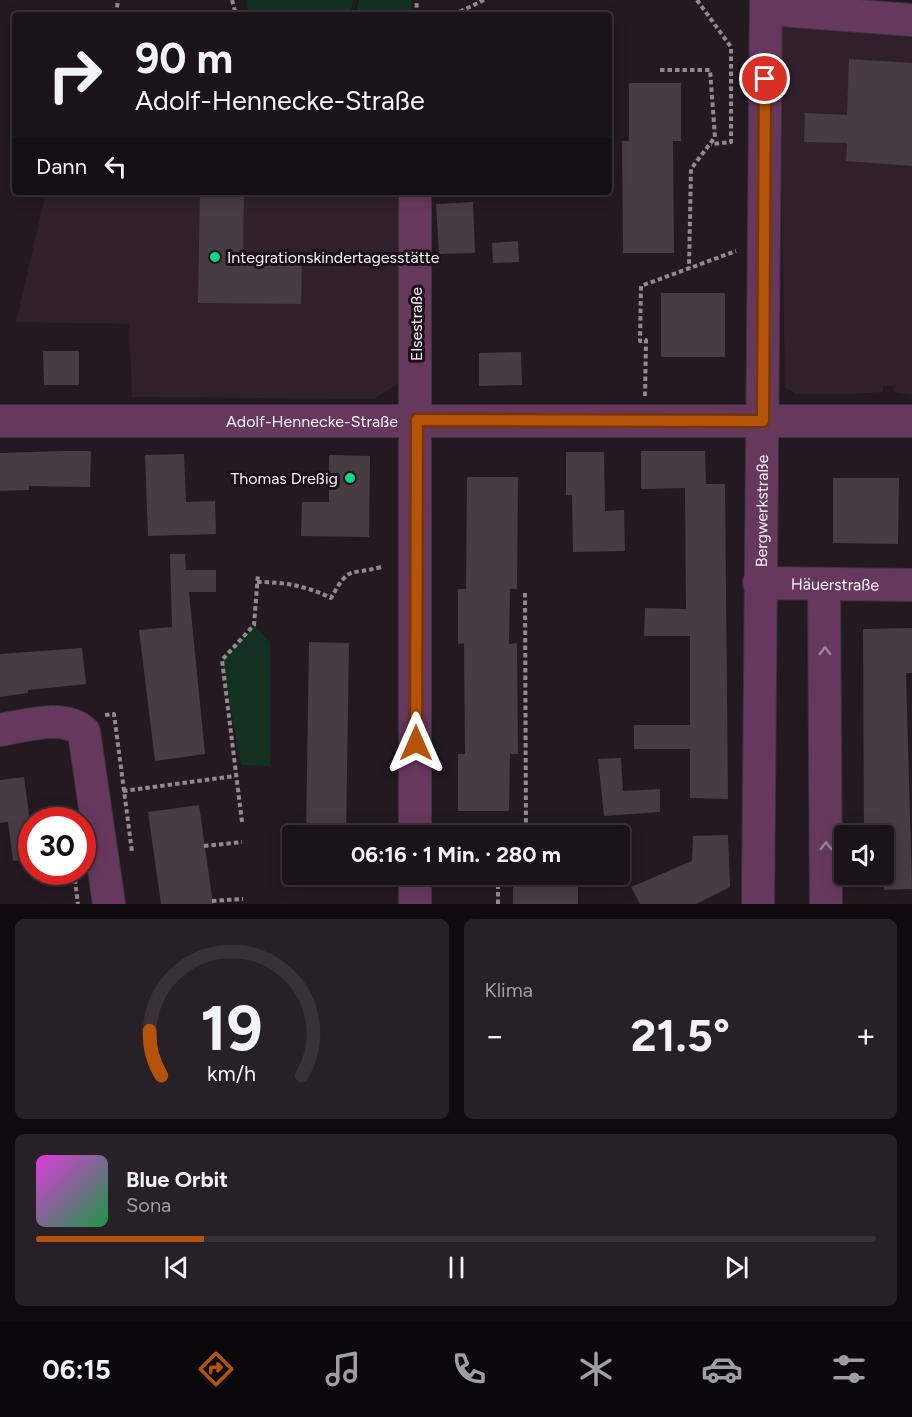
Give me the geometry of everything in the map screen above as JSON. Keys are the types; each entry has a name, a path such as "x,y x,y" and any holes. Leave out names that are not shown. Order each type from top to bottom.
{"street":[{"path":"766,4 912,20"},
{"name":"Bergwerkstraße","path":"758,904 759,584 763,421 766,4"},
{"name":"Elsestraße","path":"415,195 417,420 415,825"},
{"name":"Adolf-Hennecke-Straße","path":"0,421 912,421"},
{"name":"Häuerstraße","path":"759,584 912,585"},
{"path":"824,584 826,904"},
{"path":"0,730 54,722 76,725 84,732 109,904"},
{"path":"415,885 415,904"}],"path":[{"path":"459,12 484,0"},
{"path":"697,0 731,47 731,142 711,144"},
{"path":"660,70 710,70 715,137 692,169 689,268"},
{"path":"645,421 646,340 640,341 641,286 764,241"},
{"path":"257,582 279,582 314,590 331,598 343,576 358,569 381,567"},
{"path":"242,822 222,660 254,626 258,574"},
{"path":"525,593 526,825"},
{"path":"94,794 235,776"},
{"path":"204,846 242,842"},
{"path":"76,885 78,904"},
{"path":"498,885 498,904"},
{"path":"212,901 243,899"}],"shaded area":[{"path":"778,21 912,32 912,395 894,392 893,386 883,386 883,392 850,394 796,394 785,387"},
{"name":"Integrationskindertagesstätte","path":"45,195 399,195 398,384 374,399 132,397 129,324 16,322"}],"green space":[{"path":"247,0 353,0 351,12 248,12"},
{"path":"359,0 412,0 411,12 357,12"},
{"path":"254,625 270,642 270,766 241,765 222,660"}],"building":[{"path":"849,59 912,63 912,166 846,161 847,143 804,142 805,113 847,115"},
{"path":"629,83 681,83 681,141 673,141 674,253 623,253 622,141 629,141"},
{"path":"200,195 244,195 243,263 302,264 301,304 198,303"},
{"path":"473,202 475,253 439,254 436,204"},
{"path":"518,241 519,262 493,263 492,243"},
{"path":"661,293 725,293 725,357 661,357"},
{"path":"43,351 79,351 79,385 44,385"},
{"path":"521,352 522,385 479,386 479,353"},
{"path":"91,451 90,487 29,486 29,490 0,491 0,453"},
{"path":"641,451 705,451 706,484 725,484 728,799 690,798 690,749 634,749 634,725 690,725 690,636 644,636 645,608 686,609 685,488 641,489"},
{"path":"566,452 604,452 605,511 624,510 625,551 573,552 572,495 566,495"},
{"path":"184,454 186,502 215,501 216,534 148,536 145,455"},
{"path":"329,455 370,456 369,537 301,536 302,502 329,502"},
{"path":"467,477 518,477 517,589 510,589 509,644 517,643 518,754 510,754 509,811 458,811 458,754 465,754 464,643 458,644 458,589 466,589"},
{"path":"833,478 899,478 898,544 833,543"},
{"path":"170,554 185,554 186,570 216,570 216,592 189,592 205,754 155,761 139,630 172,627"},
{"path":"912,628 912,673 906,673 912,889 884,890 884,885 894,885 894,825 864,825 863,629"},
{"path":"309,642 349,643 346,825 306,825"},
{"path":"82,648 86,684 28,690 28,693 0,697 0,654"},
{"path":"621,758 623,791 660,789 660,812 604,816 598,759"},
{"path":"24,777 28,807 18,807 18,860 13,861 8,822 0,823 0,780"},
{"path":"199,805 213,904 161,904 148,812"},
{"path":"728,835 730,887 696,904 640,904 631,887 692,861 693,836"},
{"path":"513,885 578,885 578,904 513,904"}],"place":[{"name":"Integrationskindertagesstätte","path":"215,257"},
{"name":"Thomas Dreßig","path":"350,478"}],"route":[{"path":"416,743 417,420 763,421 765,79"}]}
